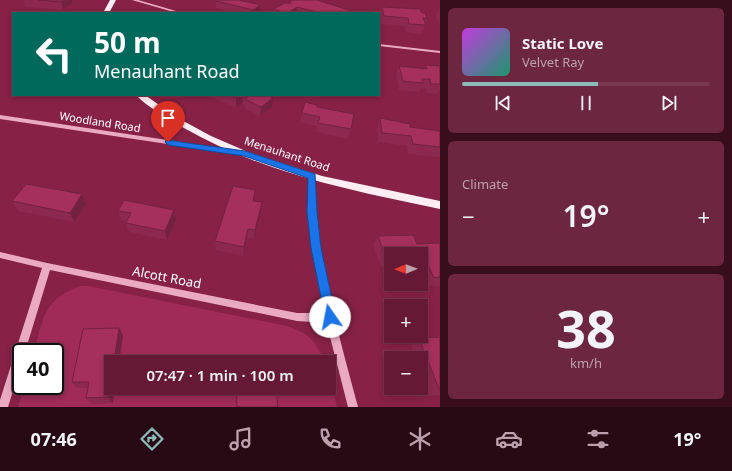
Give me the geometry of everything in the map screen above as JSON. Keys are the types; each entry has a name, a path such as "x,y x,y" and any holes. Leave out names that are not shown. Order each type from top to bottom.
{"main road":[{"path":"107,12 113,0"},
{"name":"Menauhant Road","path":"141,96 189,128 245,154 312,176 440,205"}],"street":[{"path":"134,0 176,12"},
{"path":"380,45 440,52"},
{"name":"Woodland Road","path":"0,117 245,154"},
{"path":"312,176 312,212 316,248 330,317 353,407"},
{"name":"Alcott Road","path":"0,255 46,266 296,317 330,317"},
{"path":"3,407 46,266"}],"shaded area":[{"path":"80,286 89,286 287,326 301,332 311,339 322,355 104,355 104,395 334,395 337,407 18,407 21,395 64,395 64,343 36,343 47,311 59,297"}],"building":[{"path":"38,0 63,0 61,2"},
{"path":"239,0 260,5 253,10 216,1"},
{"path":"293,0 317,0 352,11 317,12 297,7 289,12 283,12 273,9 285,3 291,3 289,2"},
{"path":"382,7 420,9 422,13 425,13 427,19 423,18 426,25 409,24 408,18 384,16"},
{"path":"425,65 440,66 440,84 431,84 430,79 422,79 423,83 403,81 399,66 427,69"},
{"path":"246,96 269,96 273,98 261,107 245,99 248,97"},
{"path":"305,102 317,105 317,107 354,114 351,129 318,123 320,117 302,113"},
{"path":"380,118 410,124 410,127 440,131 440,147 413,144 411,136 382,133"},
{"path":"26,184 82,194 70,213 12,201"},
{"path":"233,186 255,190 253,201 262,202 255,230 248,229 244,247 215,241"},
{"path":"124,200 174,210 165,231 126,223 131,213 118,211"},
{"path":"413,235 417,244 440,243 440,277 434,278 428,267 428,247 384,247 384,252 378,236"},
{"path":"119,328 115,355 104,355 104,395 108,395 108,397 86,398 89,382 72,382 83,329"},
{"path":"440,337 440,389 428,361 428,351 424,351 421,343 428,343 428,338"},
{"path":"236,395 277,395 278,407 237,407"}],"route":[{"path":"168,142 245,154 292,171 312,176 312,212 316,248 330,317"}]}
